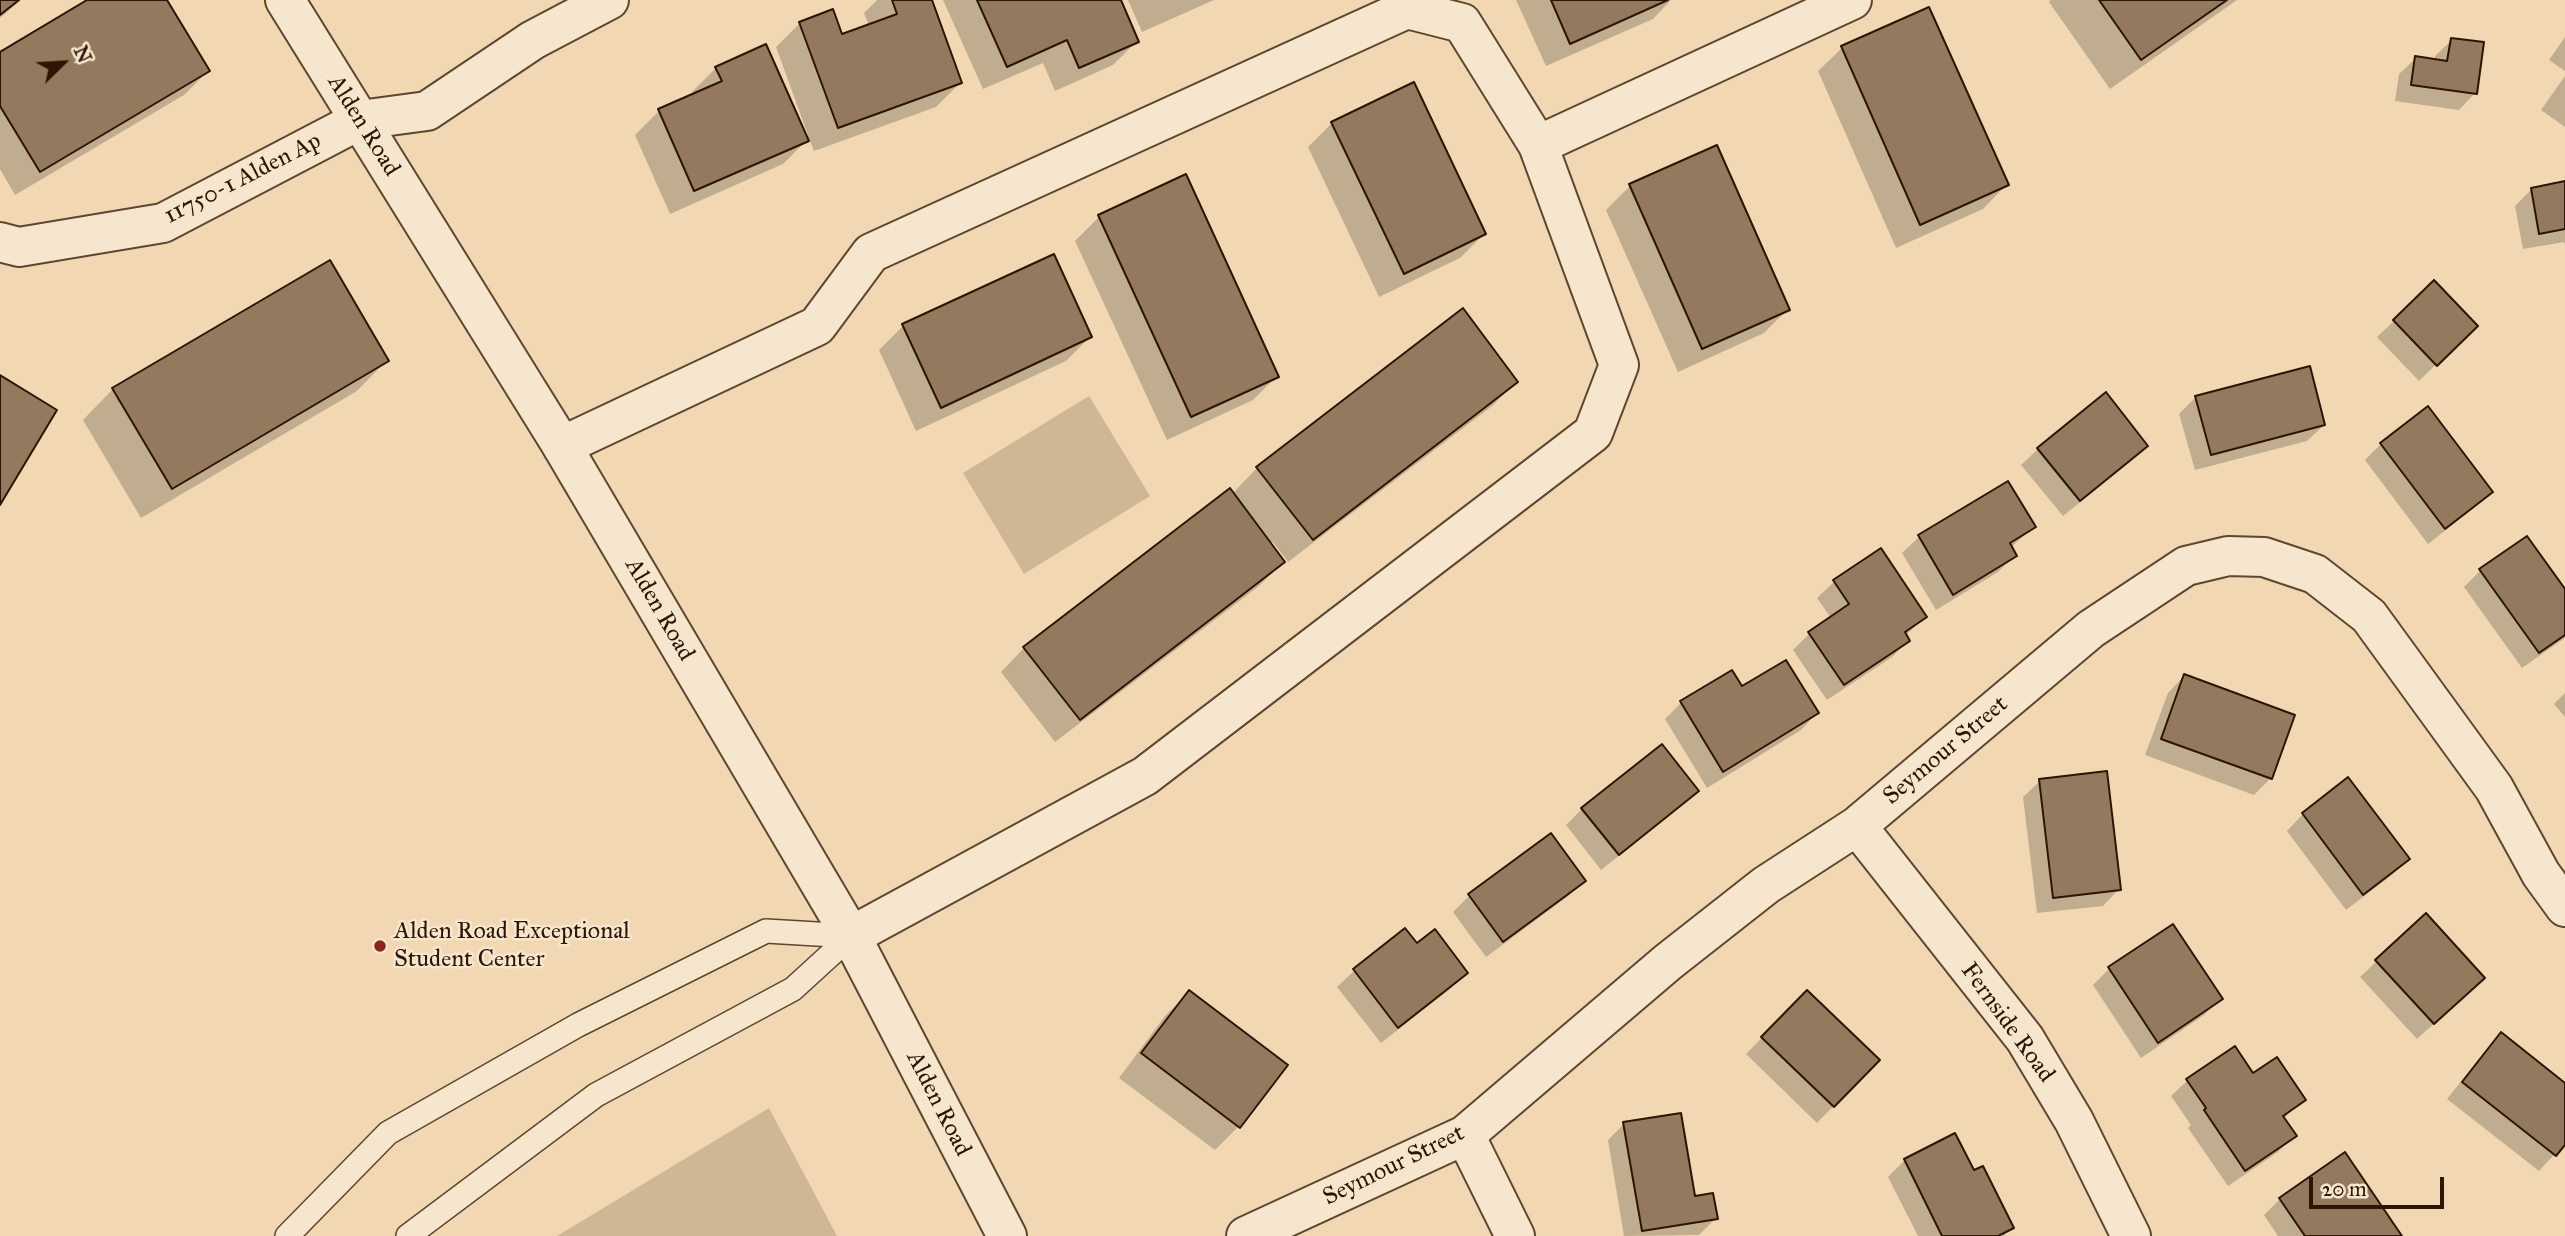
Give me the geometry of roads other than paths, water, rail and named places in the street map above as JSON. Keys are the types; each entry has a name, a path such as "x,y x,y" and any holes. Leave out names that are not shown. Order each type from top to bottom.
{"street":[{"name":"Alden Road","path":"285,0 562,446 851,936 1007,1236"},
{"name":"11750-1 Alden Ap","path":"0,242 19,247 163,223 360,120 427,111 533,40 610,0"},
{"path":"1538,145 1852,0"},
{"path":"562,446 817,327 871,253 1407,9 1462,23 1538,145 1619,365 1593,433 1145,776 851,936"},
{"name":"Seymour Street","path":"1246,1236 1465,1135 1690,944 1766,885 1857,826 2102,622 2186,566 2228,556 2264,557 2315,574 2370,615 2494,789 2541,874 2565,908"},
{"name":"Fernside Road","path":"1857,826 2025,1039 2074,1121 2130,1236"},
{"path":"1465,1135 1515,1236"}],"lane":[{"path":"287,1236 388,1133 578,1025 766,931 851,936"},
{"path":"408,1236 596,1095 793,989 851,936"}],"place":[{"name":"Alden Road Exceptional Student Center","path":"380,946"}]}
